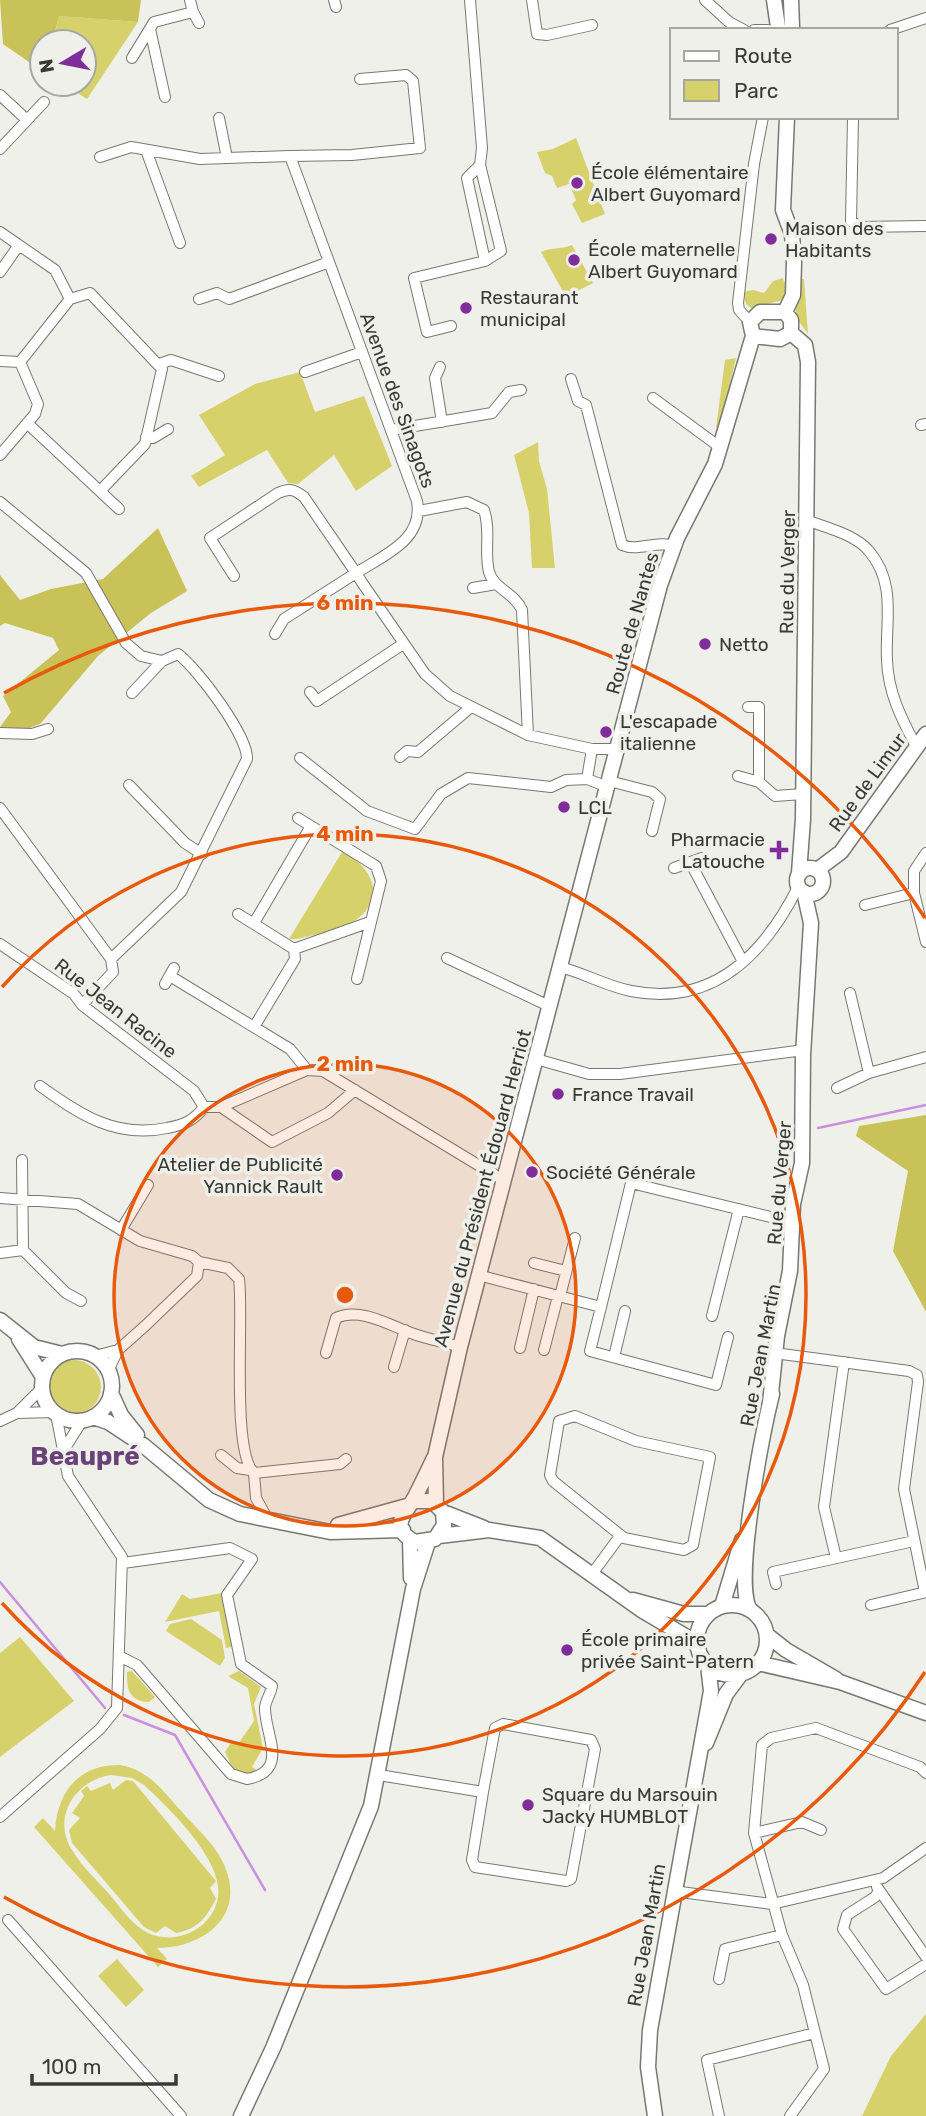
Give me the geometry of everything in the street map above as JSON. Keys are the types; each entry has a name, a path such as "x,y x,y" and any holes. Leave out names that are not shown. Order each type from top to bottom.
{"main road":[{"path":"774,0 781,28"},
{"path":"781,28 791,0"},
{"path":"787,119 783,210 792,234 793,295 785,312 760,312 752,329 780,339 790,333"},
{"name":"Rue du Verger","path":"770,1403 778,1331 790,1271 795,1192 801,1177 811,923 810,880 803,819 807,357 805,345 790,333 791,320 785,312"},
{"name":"Route de Nantes","path":"570,929 660,585 674,546 721,447 752,329"},
{"name":"Rue de Limur","path":"810,880 841,852 926,734"},
{"name":"Avenue du Président Édouard Herriot","path":"410,1504 435,1457 478,1275 570,929"},
{"name":"Rue Jean Martin","path":"722,1606 752,1498 782,1354 794,1286 801,1177"},
{"path":"0,1320 34,1347 62,1354 79,1351 95,1356 108,1371 111,1393 121,1415 143,1445"},
{"path":"12,1330 43,1382 47,1404 55,1413 68,1420 107,1422 143,1445 200,1493 240,1514 336,1532 406,1534 433,1539 489,1530"},
{"path":"43,1382 50,1364 62,1354"},
{"path":"88,1419 108,1403 111,1393"},
{"name":"Avenue du Président Édouard Herriot","path":"435,1457 440,1508"},
{"name":"Rue Jean Martin","path":"750,1610 745,1588 752,1498"},
{"path":"323,1528 423,1499 489,1530 540,1538 643,1611 697,1643 708,1665 723,1674 741,1674 758,1663 766,1650 767,1635 761,1620 750,1610 736,1605 722,1606 708,1614 699,1627 697,1643"},
{"path":"410,1504 401,1517 406,1534 413,1589"},
{"path":"241,2116 254,2093 368,1815 379,1775 413,1589 433,1539 444,1525 440,1508"},
{"path":"628,1599 684,1614 708,1614"},
{"path":"767,1635 786,1650 841,1682"},
{"path":"758,1663 841,1682 926,1713"},
{"name":"Rue Jean Martin","path":"655,2116 648,2067 650,2030 710,1691 708,1665"},
{"name":"Rue Jean Martin","path":"698,1761 726,1694 741,1674"},
{"path":"249,2116 254,2093"}],"street":[{"path":"190,0 198,23"},
{"path":"451,326 427,332 414,278 485,261 502,251 480,165 482,136 470,0"},
{"path":"532,0 537,34 547,35 592,25"},
{"path":"705,0 729,22 740,28"},
{"path":"132,58 150,29 159,20 193,12"},
{"path":"896,28 926,18"},
{"path":"150,29 165,97"},
{"path":"100,157 131,147 200,159 352,155 420,148 414,81 406,75 360,79"},
{"path":"0,95 27,120"},
{"path":"0,149 44,102"},
{"path":"219,118 226,158"},
{"path":"752,329 739,310 738,303 754,164 763,119"},
{"path":"853,119 851,222 860,227 926,226"},
{"path":"146,149 180,243"},
{"name":"Avenue des Sinagots","path":"275,634 284,619 407,540 415,529 419,511 290,156"},
{"path":"480,165 467,178 485,261"},
{"path":"0,232 55,270 70,299"},
{"path":"0,272 19,245"},
{"path":"199,299 217,293 229,299 329,262"},
{"path":"20,362 70,299 90,293 159,364 162,369 145,444 100,491"},
{"path":"305,372 362,352"},
{"path":"159,364 171,359 219,376"},
{"path":"0,361 20,362"},
{"path":"0,455 37,408 37,398 20,362"},
{"path":"440,367 435,378 442,422"},
{"path":"571,379 578,401 586,405 622,545 628,548 666,544 674,546"},
{"path":"391,430 492,413 509,393 521,390"},
{"path":"653,398 721,447"},
{"path":"27,423 119,509"},
{"path":"146,437 153,438 168,429"},
{"path":"234,576 210,538 286,489 296,490 304,497 403,644 438,687 471,707 528,735 592,748 617,749"},
{"path":"0,502 86,573 126,643 141,656 162,661"},
{"path":"419,511 467,502 484,510 489,572 496,584 511,594 522,610 528,735"},
{"path":"807,520 856,540 869,550 881,569 890,598 887,660 893,702 916,746"},
{"path":"473,588 496,584"},
{"path":"310,691 317,701 403,644"},
{"path":"111,959 181,892 248,755 222,706 183,658 174,654 162,661 132,693"},
{"path":"400,757 407,751 418,752 471,707"},
{"path":"748,707 759,707 759,782"},
{"path":"0,733 32,734 48,729"},
{"path":"587,779 592,748"},
{"path":"300,758 367,811 415,829 442,794 468,778 551,787 566,780 587,779 652,792 660,799 652,831"},
{"path":"738,776 759,782 775,796 803,794"},
{"path":"129,785 184,843 202,853"},
{"path":"0,807 111,959 113,972 82,1005"},
{"path":"298,818 376,866 381,881 357,979"},
{"path":"254,923 311,826"},
{"path":"926,853 914,871 914,893 926,942"},
{"path":"674,869 702,858"},
{"path":"690,862 742,961"},
{"path":"560,967 629,990 660,994 690,991 711,985 728,975 742,961 810,880"},
{"path":"865,905 914,893"},
{"path":"238,914 295,949"},
{"path":"295,949 370,922"},
{"name":"Rue Jean Racine","path":"0,944 74,994 82,1005 194,1091 204,1107"},
{"path":"254,1027 295,959 295,949"},
{"path":"447,958 549,1006"},
{"path":"170,976 290,1049 307,1070"},
{"path":"850,993 869,1073"},
{"path":"536,1059 589,1074 620,1074 804,1050"},
{"path":"837,1088 869,1073 926,1057"},
{"path":"40,1086 87,1118 131,1131 184,1124 197,1117 204,1107 221,1107 307,1070 323,1071 503,1180"},
{"path":"221,1107 272,1142 328,1113 355,1090"},
{"path":"22,1160 23,1250 66,1293 81,1301"},
{"path":"728,1337 716,1385 590,1351 631,1183 792,1223"},
{"path":"121,1230 148,1185"},
{"path":"0,1198 78,1204 154,1246 192,1256 199,1262 228,1268 239,1279 238,1343 244,1433 256,1498 268,1520"},
{"path":"712,1316 739,1209"},
{"path":"544,1350 575,1238"},
{"path":"0,1254 23,1250"},
{"path":"108,1371 118,1350 197,1276 199,1262"},
{"path":"534,1263 566,1270"},
{"path":"478,1275 601,1307"},
{"path":"520,1348 534,1289"},
{"path":"614,1357 625,1311"},
{"path":"326,1353 336,1318 348,1313 393,1324 460,1347"},
{"path":"394,1367 405,1330"},
{"path":"95,1356 118,1350"},
{"path":"782,1354 909,1371 917,1375 904,1489 926,1592 871,1605"},
{"path":"836,1558 824,1507 844,1362"},
{"path":"0,1421 17,1413 43,1382"},
{"path":"0,1817 112,1717 117,1708 121,1657 121,1550 68,1476 65,1449 55,1413 17,1413"},
{"path":"575,1416 636,1441 710,1457 696,1541 689,1549 620,1536 551,1478 559,1421 564,1417 575,1416"},
{"path":"65,1449 88,1419"},
{"path":"221,1455 237,1468 252,1472 340,1464 346,1460"},
{"path":"240,1514 256,1498"},
{"path":"592,1574 620,1536"},
{"path":"776,1584 773,1572 914,1541"},
{"path":"123,1563 230,1548 252,1559"},
{"path":"121,1657 137,1665 231,1774 238,1778 260,1775 273,1756 265,1707 272,1685 242,1664 227,1595 258,1549"},
{"path":"503,1724 591,1740 595,1749 571,1879 566,1881 475,1867 472,1860 483,1792 495,1728 503,1724"},
{"path":"790,2116 822,2074 802,1982 772,1904 754,1833 761,1748 771,1738 816,1728 920,1767 926,1773"},
{"path":"379,1775 483,1792"},
{"path":"754,1833 802,1822 821,1830"},
{"path":"673,1891 772,1904 883,1878 926,1848"},
{"path":"874,1880 926,1957"},
{"path":"879,1891 876,1897 847,1915 842,1924 843,1929 886,1989 926,1964"},
{"path":"8,1920 181,2116"},
{"path":"719,1979 725,1949 782,1935"},
{"path":"719,2116 707,2060 815,2033"}],"green space":[{"path":"59,16 138,22 98,82 98,28 56,28"},
{"path":"576,138 605,214 582,223 572,204 576,200 569,184 557,188 552,176 545,173 537,152 553,149"},
{"path":"572,245 593,283 566,297 541,252"},
{"path":"783,278 784,282 789,281 783,300 751,308 746,304 743,292 753,290 764,293 773,281"},
{"path":"800,279 804,279 808,334 795,316"},
{"path":"736,358 720,427 716,428 725,360"},
{"path":"300,372 315,412 364,396 392,466 356,491 334,455 298,484 288,483 267,450 199,487 191,476 225,455 199,415 255,384"},
{"path":"538,442 539,461 547,489 555,568 532,568 529,513 514,455"},
{"path":"342,852 361,865 372,882 371,902 366,911 343,927 289,939"},
{"path":"79,1360 89,1364 97,1372 101,1387 97,1402 89,1410 69,1414 59,1410 51,1402 47,1382 51,1372 59,1364"},
{"path":"222,1593 234,1646 226,1648 219,1611 165,1622 182,1594 190,1599"},
{"path":"191,1619 222,1640 225,1658 220,1666 166,1631 170,1624"},
{"path":"20,1637 74,1701 0,1757 0,1653"},
{"path":"132,1671 155,1697 149,1702 137,1699 130,1693 127,1672"},
{"path":"239,1671 261,1687 254,1704 263,1748 252,1767 258,1771 250,1775 234,1771 225,1752 232,1741 238,1744 254,1721 248,1688 228,1676"},
{"path":"120,1765 130,1768 155,1782 212,1845 225,1867 230,1885 230,1901 225,1915 216,1926 204,1936 190,1942 157,1948 167,1959 158,1967 34,1827 43,1818 55,1831 60,1804 73,1783 93,1769","holes":["111,1775 132,1778 155,1795 193,1836 204,1852 218,1883 218,1897 209,1918 192,1932 181,1936 159,1936 137,1926 80,1862 66,1838 66,1813 78,1792 98,1778"]},
{"path":"126,1780 133,1781 216,1881 210,1888 216,1899 205,1917 190,1929 176,1933 165,1926 156,1933 144,1927 72,1843 69,1830 80,1818 72,1813 84,1796 81,1791 87,1786 91,1791 110,1783 113,1790"},
{"path":"117,1959 144,1990 126,2007 98,1976"},
{"path":"926,2014 926,2116 862,2116 891,2056"}],"shaded area":[{"path":"0,0 141,0 138,22 59,16 56,28 28,28 28,61 3,44"},
{"path":"158,528 187,591 151,613 98,656 40,724 24,730 0,727 11,712 3,696 59,650 53,638 5,623 0,626 0,575 20,600 51,589 103,579"},
{"path":"926,1115 926,1312 893,1251 908,1171 856,1136 859,1126"}],"waterway":[{"path":"818,1128 926,1105"},
{"path":"0,1582 105,1708"},
{"path":"124,1715 175,1735 265,1890"}],"place":[{"name":"École élémentaire Albert Guyomard","path":"577,183"},
{"name":"Maison des Habitants","path":"771,239"},
{"name":"École maternelle Albert Guyomard","path":"574,260"},
{"name":"Restaurant municipal","path":"466,308"},
{"name":"Netto","path":"705,644"},
{"name":"L'escapade italienne","path":"606,732"},
{"name":"LCL","path":"564,807"},
{"name":"Pharmacie Latouche","path":"779,850"},
{"name":"France Travail","path":"558,1094"},
{"name":"Société Générale","path":"532,1172"},
{"name":"Atelier de Publicité Yannick Rault","path":"337,1175"},
{"name":"École primaire privée Saint-Patern","path":"567,1650"},
{"name":"Square du Marsouin Jacky HUMBLOT","path":"528,1805"}],"district":[{"name":"Beaupré","path":"85,1456"}]}
